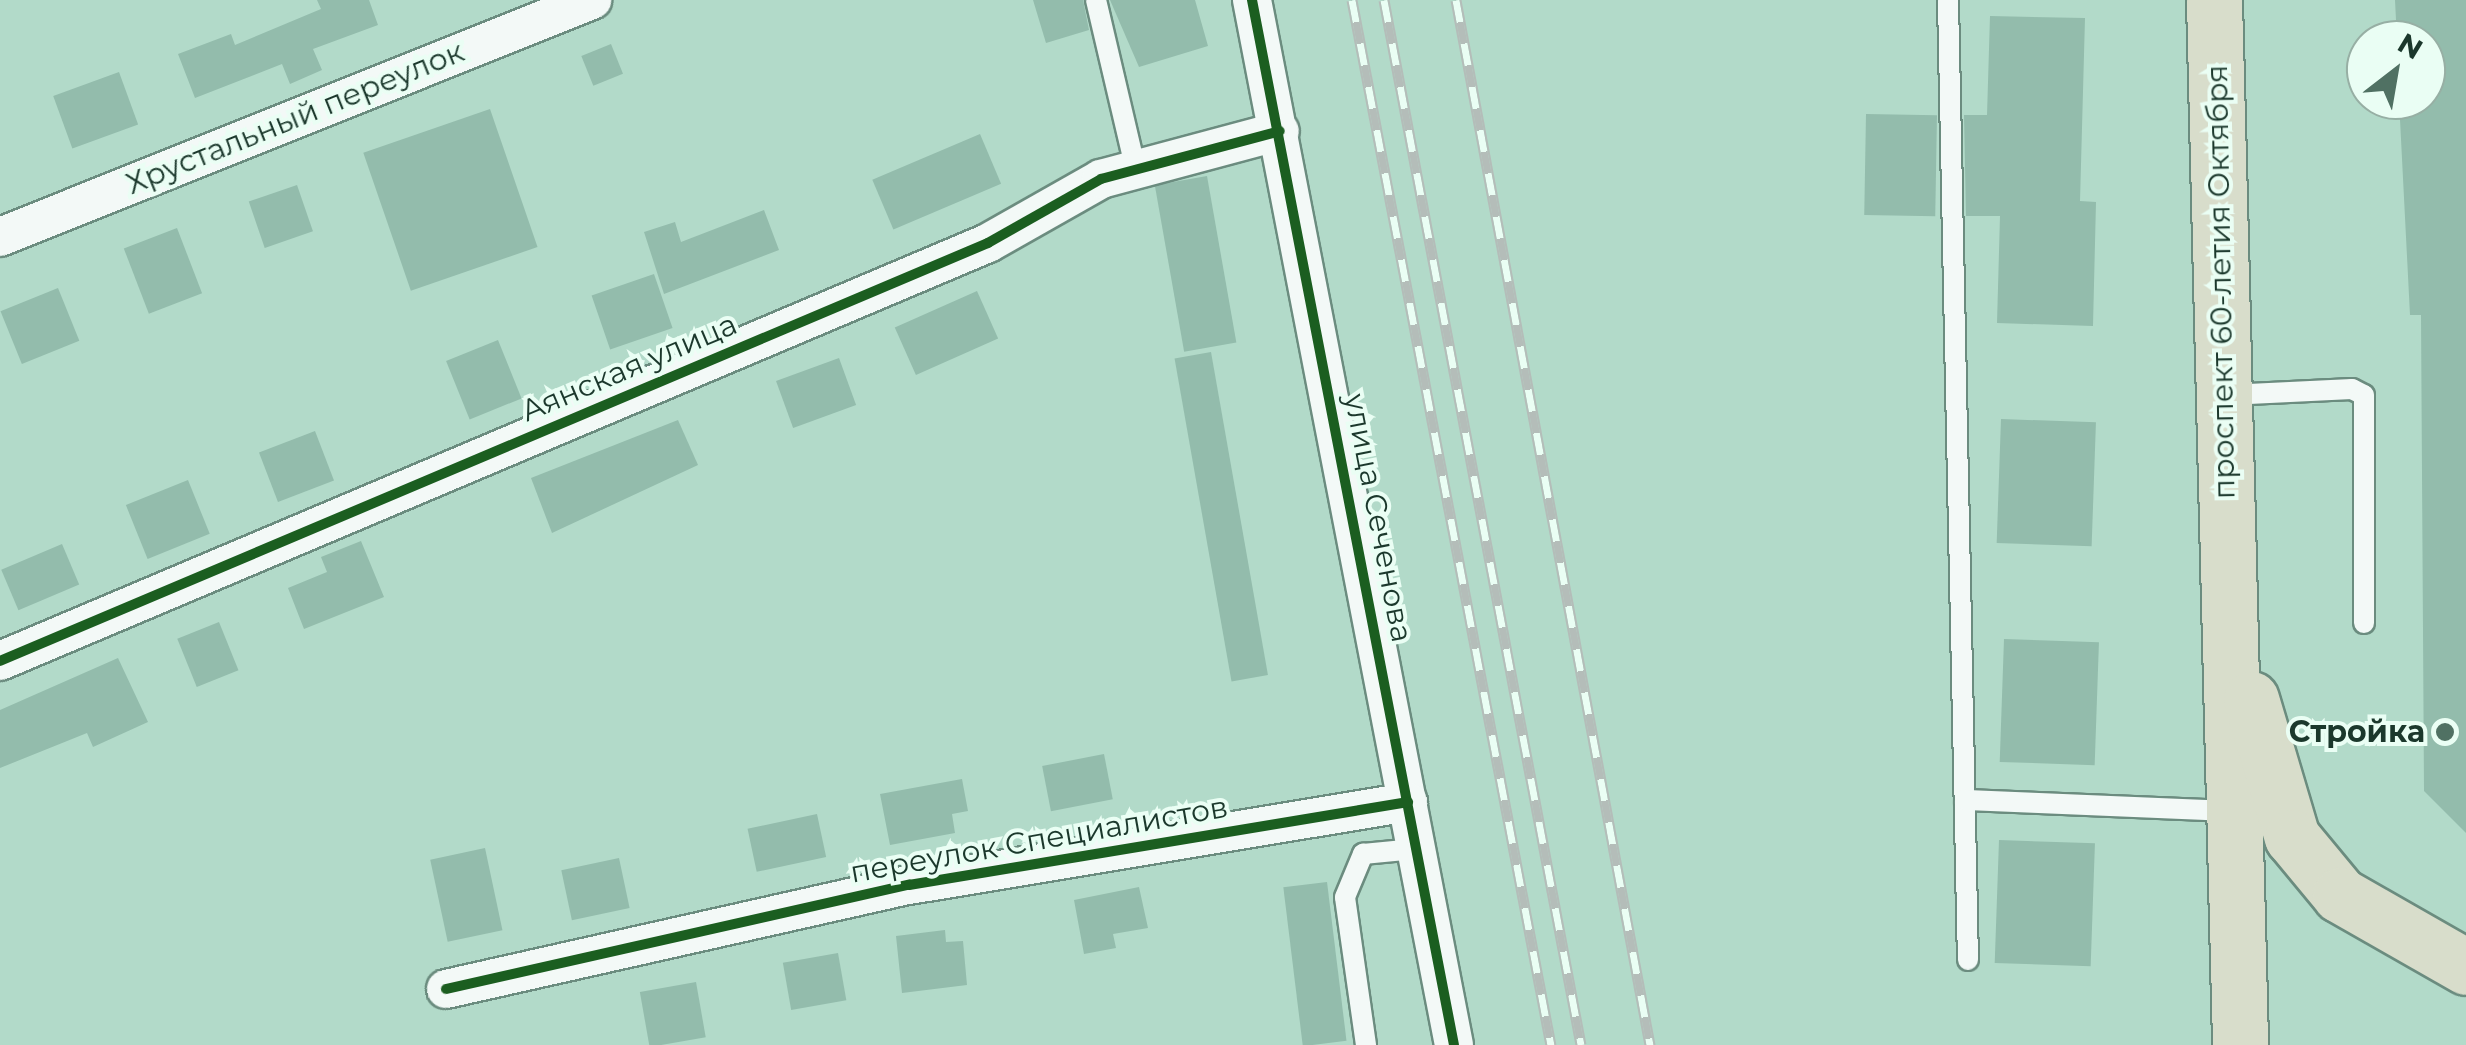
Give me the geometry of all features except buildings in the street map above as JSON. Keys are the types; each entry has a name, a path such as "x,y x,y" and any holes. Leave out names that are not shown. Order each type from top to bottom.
{"highway":[{"name":"проспект 60-летия Октября","path":"2214,0 2228,395 2224,564 2240,1045"},
{"name":"проспект 60-летия Октября","path":"2224,564 2242,666 2292,837 2340,894 2466,967"}],"street":[{"name":"Хрустальный переулок","path":"0,237 592,0"},
{"name":"улица Сеченова","path":"1252,0 1454,1045"},
{"name":"Аянская улица","path":"0,660 988,243 1135,166 1280,131"},
{"name":"переулок Специалистов","path":"446,988 909,885 1408,802"}],"lane":[{"path":"1096,0 1135,166"},
{"path":"1948,0 1968,960"},
{"path":"2228,395 2352,389 2364,395 2364,623"},
{"path":"1965,800 2232,811"},
{"path":"1366,1045 1345,897 1363,854 1415,849"}],"railway":[{"path":"1352,0 1551,1045"},
{"path":"1384,0 1581,1045"},
{"path":"1456,0 1650,1045"}],"cycle path":[{"path":"1252,0 1454,1045"},
{"path":"0,661 988,243 1101,179 1280,131"},
{"path":"446,989 909,885 1408,802"}],"place":[{"name":"Стройка","path":"2445,732"}]}
